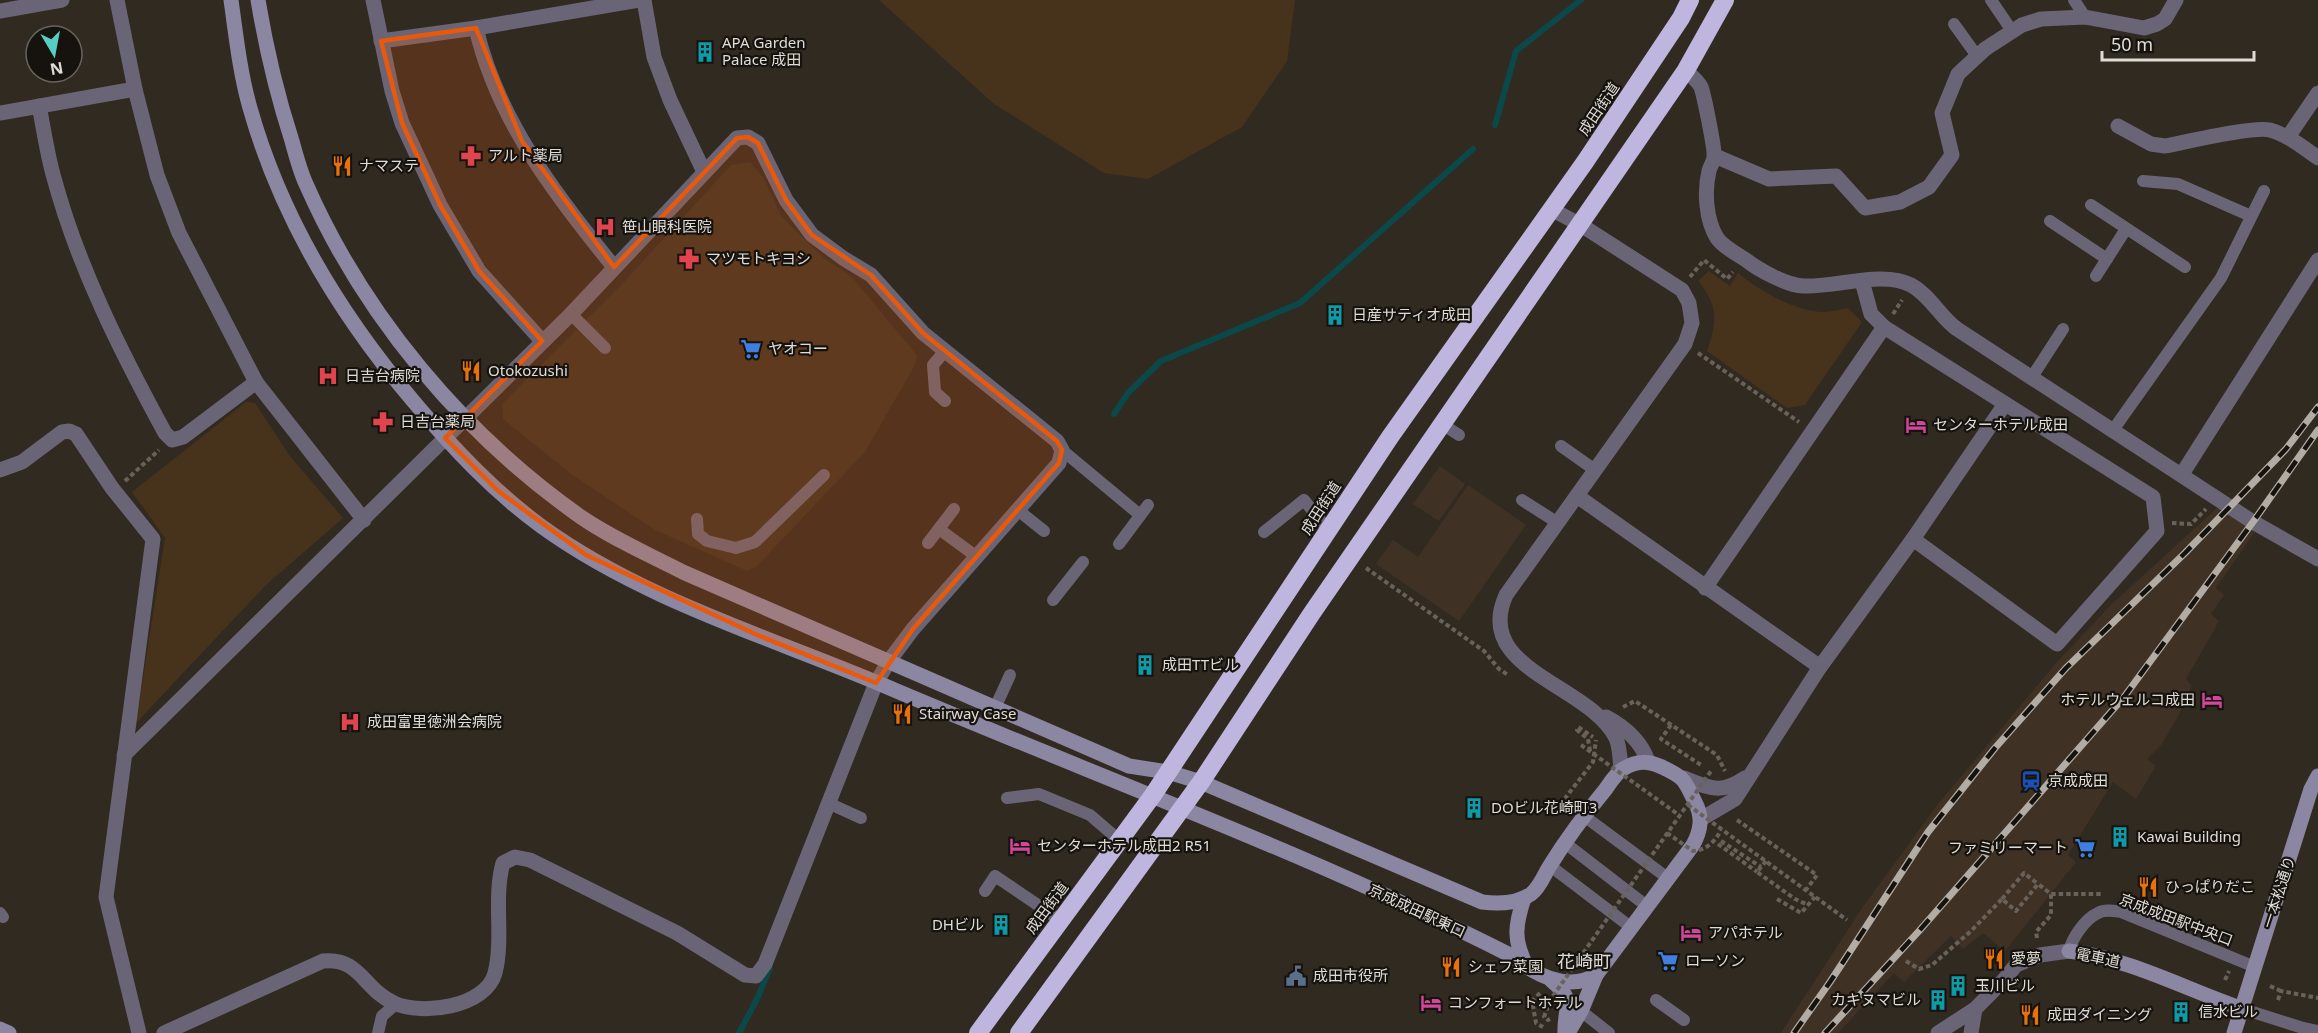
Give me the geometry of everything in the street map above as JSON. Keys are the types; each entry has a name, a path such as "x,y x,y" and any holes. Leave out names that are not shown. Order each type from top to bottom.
{"highway":[{"name":"成田街道","path":"978,1033 1153,795 1390,437 1585,162 1679,9 1690,0"},
{"path":"1019,1033 1201,782 1442,424 1686,70 1725,0"}],"street":[{"path":"5,7 62,0"},
{"path":"117,0 135,89 157,175 179,233 256,382 364,520"},
{"name":"京成成田駅東口","path":"231,0 241,68 250,106 281,194 306,246 341,305 393,377 445,438 498,491 542,526 586,555 630,579 711,615 1182,807 1366,886 1508,954 1528,970 1572,983 1582,982 1596,975"},
{"name":"京成成田駅東口","path":"258,0 278,100 305,182 329,233 364,290 397,338 465,419 483,437 582,518 616,538 694,577 1129,766 1168,772 1201,782 1466,897 1496,904 1524,898"},
{"path":"373,0 392,91 402,123 440,205 479,271 542,341"},
{"path":"381,41 476,28 641,0 654,57 670,100 704,172"},
{"path":"1715,156 1769,179 1836,176 1865,208 1900,202 1929,187 1952,155 1942,113 1958,75 1977,56 2022,25 2041,19 2085,17 2144,28 2165,19 2176,0"},
{"path":"476,28 479,42 501,99 522,141 575,219 614,267"},
{"path":"1686,70 1701,87 1715,156 1709,172 1706,195 1709,221 1718,240 1760,270 1800,286 1893,280 1911,285 1936,307 1949,323 2253,522 2318,559"},
{"path":"0,112 135,89"},
{"path":"2288,137 2318,93"},
{"path":"39,106 53,177 74,242 123,352 165,433 172,440 183,437 256,382"},
{"path":"2118,126 2151,144 2165,146 2253,130 2268,130 2288,137 2318,158"},
{"path":"124,755 571,314 736,138 748,137 758,143 786,200 812,235 871,275 923,333 1057,441 1062,450 1059,463 1042,476 1018,511 977,557 969,574 913,629 876,683 765,964 756,976 745,975 677,933 530,860 515,857 503,863 498,879 498,949 495,973 490,983 479,995 457,1004 415,1008 396,1004 376,993 351,965 336,960 323,961 164,1033"},
{"path":"1551,209 1581,225 1679,288 1689,303 1691,312 1692,323 1685,344 1506,595 1500,608 1499,628 1512,654 1587,717 1610,730 1617,740 1621,770"},
{"path":"2182,474 2318,260"},
{"path":"1862,281 1871,314 1884,327 2154,497 2157,531 2057,644 1913,539"},
{"path":"1705,588 1884,327"},
{"path":"1701,819 1735,800 1820,668 1913,539 2005,404"},
{"path":"0,470 22,462 62,432 69,431 76,435 112,488 153,539 106,897 139,1033"},
{"path":"1577,496 1820,668"},
{"path":"1587,717 1609,719 1633,736 1645,752 1648,761"},
{"path":"1528,970 1518,950 1517,935 1517,918 1524,898 1538,887 1549,865 1621,770 1648,761 1710,788 1730,788 1752,772"},
{"name":"一本松通り","path":"2234,1033 2311,789 2318,776"},
{"path":"1567,1033 1581,1011 1596,975 1669,879 1698,836 1701,819 1698,807 1684,778"},
{"name":"電車道","path":"1938,1033 1975,1009 2016,965 2040,955 2069,951 2121,961 2201,995 2243,1009"},
{"path":"1548,977 1564,991 1569,1006 1564,1022 1567,1033"},
{"path":"1971,1033 1975,1009"},
{"path":"0,1029 9,1033"}],"lane":[{"path":"1991,0 2012,31"},
{"path":"2074,0 2085,17"},
{"path":"1954,24 1977,56"},
{"path":"2143,181 2184,186 2251,216"},
{"path":"2113,430 2221,278 2264,191"},
{"path":"2091,205 2185,267"},
{"path":"2050,221 2107,259"},
{"path":"2096,276 2127,229"},
{"path":"571,314 605,348"},
{"path":"2032,377 2063,329"},
{"path":"944,351 933,365 935,392 945,401"},
{"path":"1442,424 1459,435"},
{"path":"1561,446 1595,470"},
{"path":"1062,450 1144,510 1119,544"},
{"path":"697,519 698,534 708,540 736,548 755,542 824,475"},
{"path":"1264,532 1304,500 1328,530"},
{"path":"1522,501 1558,523"},
{"path":"928,543 954,509"},
{"path":"1018,511 1044,531"},
{"path":"939,529 977,557"},
{"path":"1053,600 1083,562"},
{"path":"995,708 1010,675"},
{"path":"1006,798 1039,794 1090,815 1119,840"},
{"path":"828,803 861,818"},
{"path":"1584,816 1669,879"},
{"path":"1565,843 1648,907"},
{"path":"1549,865 1632,928"},
{"path":"985,891 995,876 1060,920"},
{"name":"京成成田駅中央口","path":"2069,951 2070,944 2098,912 2121,912 2255,967"},
{"path":"1656,1000 1684,1020"},
{"path":"378,1033 382,1016 396,1004"},
{"path":"2243,1009 2301,1031 2318,1031"},
{"path":"1581,1011 1609,1033"}],"path":[{"path":"1679,288 1704,260 1728,279 1734,271 1725,263 1734,252"},
{"path":"1884,327 1911,285"},
{"path":"1685,344 1812,431"},
{"path":"123,482 152,456"},
{"path":"2157,522 2191,524 2218,498"},
{"path":"1352,558 1484,651 1499,669 1517,681"},
{"path":"1616,711 1635,700 1717,755 1727,774"},
{"path":"1578,798 1574,803 1566,797 1593,762 1598,737 1587,717"},
{"path":"1553,996 1712,771 1661,739 1671,725"},
{"path":"1587,734 1578,727 1576,730 1587,739 1590,751"},
{"path":"1581,745 1679,815"},
{"path":"1688,805 1846,920"},
{"path":"1737,820 1817,875 1806,890"},
{"path":"1667,833 1693,851 1705,848 1718,837 1721,830"},
{"path":"1761,867 1719,843 1795,899 1808,905"},
{"path":"1757,872 1766,861"},
{"path":"1906,961 1919,969 1932,965 1971,931 2024,873 2051,894 2051,915 2036,932"},
{"path":"2002,899 2016,910 2038,884"},
{"path":"1777,899 1801,913 1815,897"},
{"path":"2270,986 2281,991 2318,998"},
{"path":"2278,1000 2281,991"},
{"path":"1539,993 1532,1001 1536,1023 1543,1027"}],"highlighted area":[{"path":"476,28 522,141 614,267 737,138 748,137 758,143 786,200 812,235 871,275 923,333 1057,441 1062,450 1059,463 913,629 876,683 757,635 586,555 498,491 445,438 542,341 479,271 440,205 402,123 381,41"}],"shaded area":[{"path":"879,0 1295,0 1287,61 1242,127 1148,179 1104,173 994,104"},
{"path":"750,162 763,177 782,217 824,258 852,277 917,355 915,365 865,452 756,567 747,571 655,530 571,474 503,419 502,404 623,283 731,165"},
{"path":"1709,271 1730,286 1738,273 1756,287 1801,308 1830,312 1848,308 1862,322 1805,405 1787,408 1707,351 1713,331 1713,306 1698,281"},
{"path":"246,402 255,403 289,455 343,518 266,585 136,723 165,538 132,492"},
{"path":"1440,466 1465,484 1439,521 1413,504"},
{"path":"1468,485 1526,525 1459,621 1376,564 1393,540 1418,557"},
{"path":"2219,506 2256,530 2216,588 2224,595 2211,614 2219,621 2186,679 2192,686 2178,716 2162,744 2147,759 2156,766 2136,799 2113,782 2068,855 2076,862 2005,951 1983,933 1963,949 1951,936 1904,982 1894,973 1838,1033 1781,1033 1862,908 1938,804 2057,662 2112,604"}],"waterway":[{"path":"1495,125 1516,51 1581,0"},
{"path":"1114,414 1128,393 1161,361 1300,303 1473,149"},
{"path":"739,1033 770,968"}],"railway":[{"path":"1794,1033 1928,832 1995,748 2066,668 2185,553 2286,449 2318,407"},
{"path":"1825,1033 1919,931 2124,697 2318,430"}],"place":[{"name":"APA Garden Palace 成田","path":"705,52"},
{"name":"アルト薬局","path":"471,156"},
{"name":"ナマステ","path":"342,166"},
{"name":"笹山眼科医院","path":"605,227"},
{"name":"マツモトキヨシ","path":"689,259"},
{"name":"日産サティオ成田","path":"1335,315"},
{"name":"ヤオコー","path":"751,349"},
{"name":"Otokozushi","path":"471,371"},
{"name":"日吉台病院","path":"328,376"},
{"name":"日吉台薬局","path":"383,422"},
{"name":"センターホテル成田","path":"1916,425"},
{"name":"成田TTビル","path":"1145,665"},
{"name":"ホテルウェルコ成田","path":"2212,700"},
{"name":"Stairway Case","path":"902,714"},
{"name":"成田富里徳洲会病院","path":"350,722"},
{"name":"京成成田","path":"2031,781"},
{"name":"DOビル花崎町3","path":"1474,808"},
{"name":"Kawai Building","path":"2120,837"},
{"name":"センターホテル成田2 R51","path":"1020,846"},
{"name":"ファミリーマート","path":"2085,848"},
{"name":"ひっぱりだこ","path":"2148,887"},
{"name":"DHビル","path":"1001,925"},
{"name":"アパホテル","path":"1691,933"},
{"name":"愛夢","path":"1994,959"},
{"name":"ローソン","path":"1668,961"},
{"name":"シェフ菜園","path":"1451,967"},
{"name":"成田市役所","path":"1296,976"},
{"name":"玉川ビル","path":"1958,986"},
{"name":"カキヌマビル","path":"1938,1000"},
{"name":"コンフォートホテル","path":"1431,1003"},
{"name":"信水ビル","path":"2181,1012"},
{"name":"成田ダイニング","path":"2030,1015"}],"district":[{"name":"花崎町","path":"1584,962"}]}
